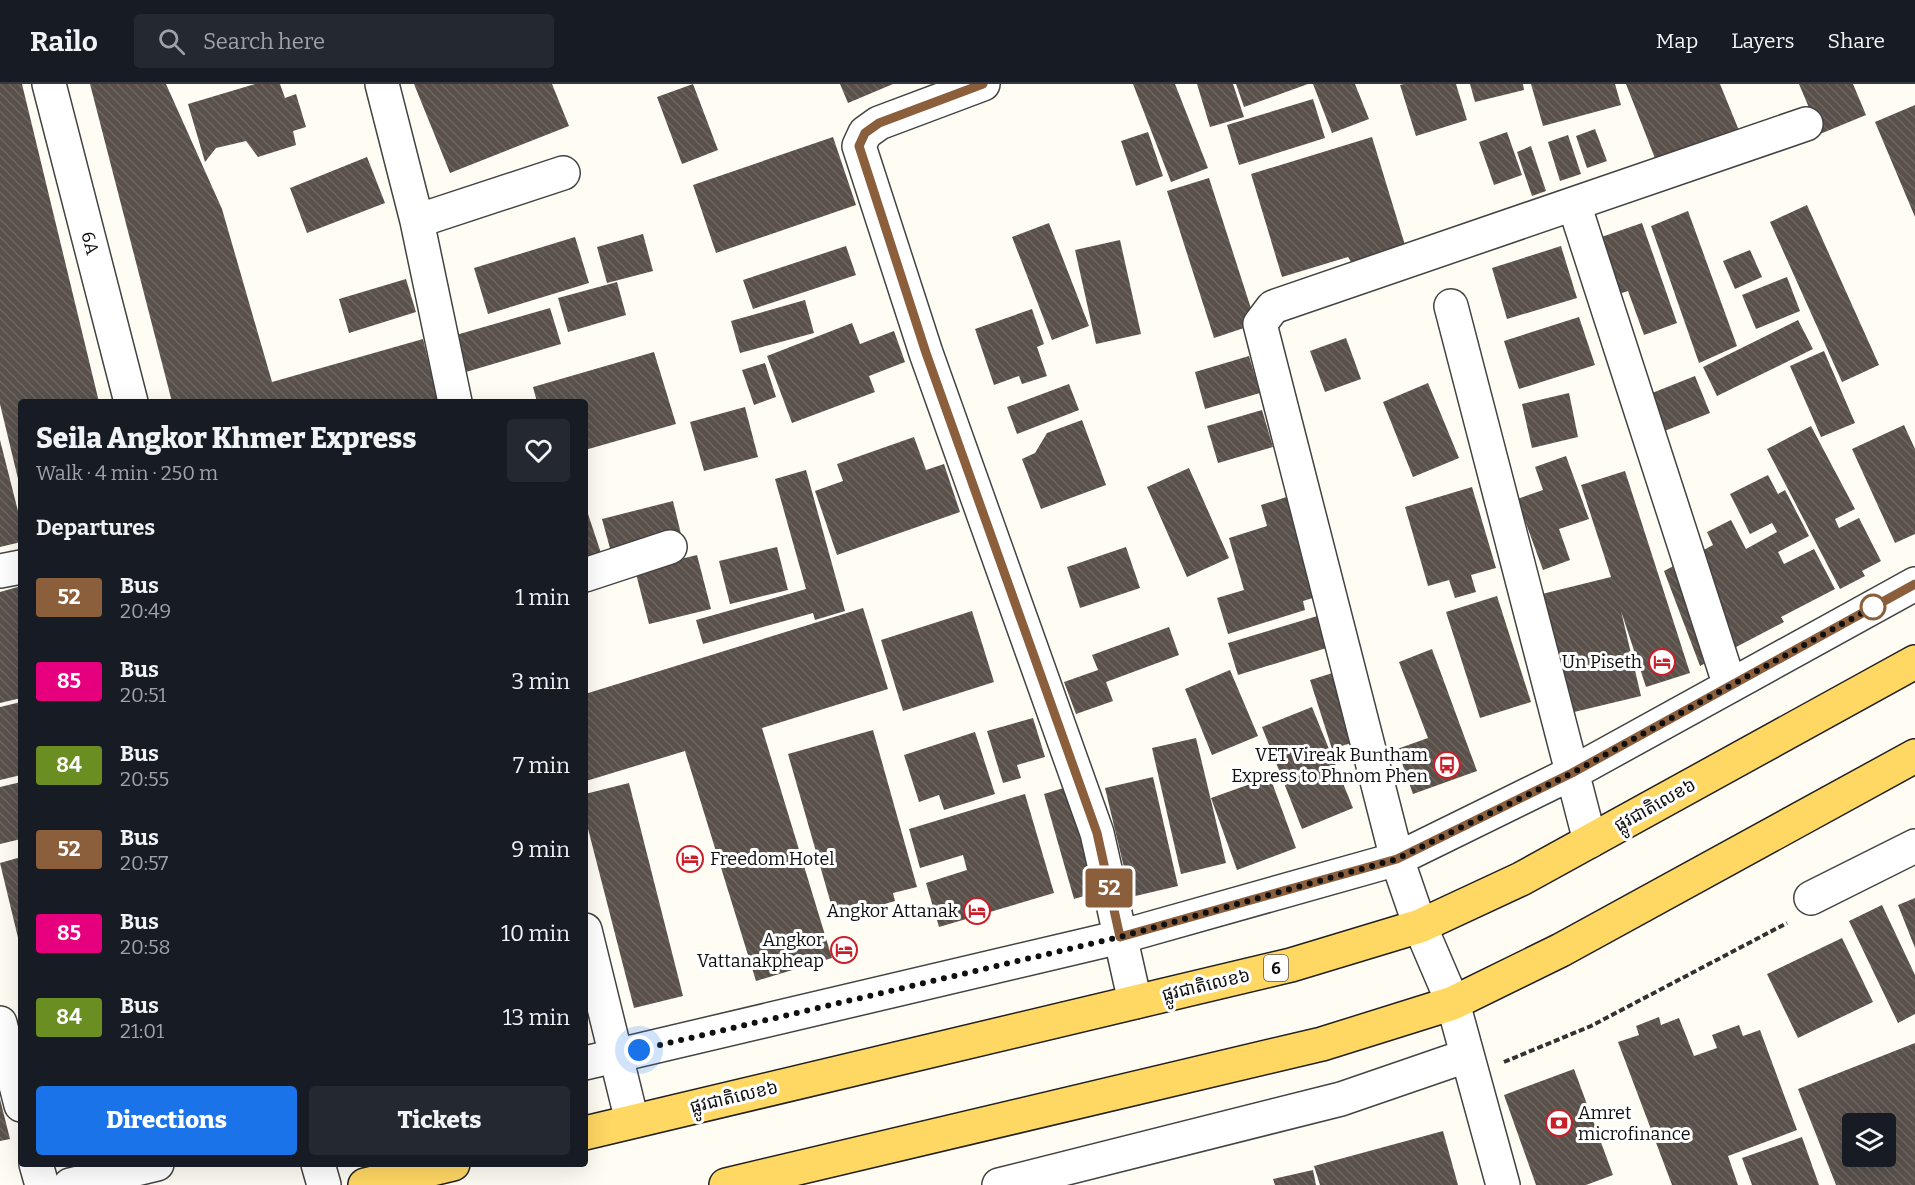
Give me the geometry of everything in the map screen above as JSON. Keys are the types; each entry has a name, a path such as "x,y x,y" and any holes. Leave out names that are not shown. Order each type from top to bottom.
{"main road":[{"name":"ផ្លូវជាតិលេខ៦","path":"588,1132 1291,965 1420,926 1521,879 1915,662"},
{"path":"726,1185 1322,1044 1452,1003 1561,950 1915,756"},
{"path":"365,1185 440,1167"}],"street":[{"name":"6A","path":"49,84 129,399"},
{"path":"381,84 417,221 454,399"},
{"path":"983,84 947,90 879,123 865,133 859,146 926,353 1097,833 1135,1002"},
{"path":"1503,1185 1452,1003 1420,926 1397,859 1260,324 1273,307 1806,124"},
{"path":"417,221 563,173"},
{"path":"1574,204 1730,686"},
{"path":"1451,306 1590,841"},
{"path":"588,574 670,547"},
{"path":"0,572 18,568"},
{"path":"588,1062 1120,937 1397,859 1572,773 1915,584"},
{"path":"1811,898 1915,846"},
{"path":"588,942 632,1121"},
{"path":"0,1023 18,1093"},
{"path":"999,1185 1468,1066"},
{"path":"37,1167 42,1185"},
{"path":"70,1185 145,1167"},
{"path":"319,1167 324,1185"}],"path":[{"path":"1468,1066 1591,1026 1788,922"}],"building":[{"path":"0,84 22,84 98,399 18,399 18,479 0,404"},
{"path":"90,84 166,84 222,209 272,382 423,339 437,399 171,399"},
{"path":"255,84 280,84 285,98 296,94 306,127 293,131 296,145 258,157 246,141 216,148 205,162 188,104"},
{"path":"414,84 552,84 569,126 450,173"},
{"path":"693,84 718,150 682,164 657,97"},
{"path":"840,84 893,84 848,103"},
{"path":"1133,84 1175,84 1208,168 1171,182"},
{"path":"1197,84 1233,84 1244,117 1210,127"},
{"path":"1236,84 1308,84 1244,107"},
{"path":"1313,84 1355,84 1369,119 1332,133"},
{"path":"1456,84 1467,120 1416,136 1400,85"},
{"path":"1470,84 1523,84 1524,90 1475,102"},
{"path":"1531,84 1615,84 1621,105 1543,126"},
{"path":"1626,84 1720,84 1740,133 1658,166"},
{"path":"1799,84 1853,84 1866,115 1820,134"},
{"path":"1313,99 1325,138 1239,165 1227,125"},
{"path":"1915,105 1915,217 1875,122"},
{"path":"1595,129 1607,161 1587,168 1576,136"},
{"path":"1148,132 1163,176 1136,186 1121,141"},
{"path":"1507,132 1522,175 1494,185 1479,142"},
{"path":"1568,135 1581,174 1560,181 1548,142"},
{"path":"833,137 856,205 716,253 693,185"},
{"path":"1372,137 1408,255 1357,271 1348,257 1282,277 1251,174"},
{"path":"1531,146 1546,191 1532,196 1517,152"},
{"path":"367,157 385,203 307,233 290,188"},
{"path":"1209,178 1256,324 1214,338 1167,191"},
{"path":"1807,205 1879,365 1842,382 1770,222"},
{"path":"1688,211 1737,346 1699,363 1651,226"},
{"path":"1049,223 1089,326 1052,340 1012,237"},
{"path":"1642,223 1677,323 1644,335 1628,291 1604,299 1584,243"},
{"path":"643,234 653,271 607,283 597,247"},
{"path":"575,237 589,283 488,314 474,268"},
{"path":"1120,240 1141,334 1096,344 1075,250"},
{"path":"846,246 856,275 753,309 743,280"},
{"path":"1561,246 1577,298 1507,319 1492,268"},
{"path":"1750,250 1762,277 1735,289 1723,261"},
{"path":"1787,277 1800,311 1756,329 1742,295"},
{"path":"406,279 416,312 349,333 339,299"},
{"path":"617,282 626,315 568,332 558,298"},
{"path":"805,300 814,333 740,353 731,321"},
{"path":"550,308 561,344 466,372 456,335"},
{"path":"1032,309 1044,344 1037,347 1047,376 1022,384 1019,376 994,385 975,329"},
{"path":"1579,317 1595,365 1519,389 1504,341"},
{"path":"1798,320 1813,349 1717,396 1703,367"},
{"path":"852,323 860,344 894,331 905,362 869,376 875,392 792,423 767,356"},
{"path":"1346,338 1361,379 1325,392 1310,351"},
{"path":"1824,351 1855,423 1821,437 1790,366"},
{"path":"654,352 676,424 588,449 588,399 536,399 533,387"},
{"path":"1249,356 1260,393 1205,409 1195,372"},
{"path":"765,363 776,397 754,405 742,370"},
{"path":"1695,376 1710,413 1657,434 1642,397"},
{"path":"1428,383 1459,458 1413,477 1383,402"},
{"path":"1069,384 1079,410 1017,434 1007,407"},
{"path":"1569,393 1578,437 1532,448 1522,404"},
{"path":"745,407 758,457 704,471 690,422"},
{"path":"1262,410 1273,447 1218,463 1207,426"},
{"path":"1082,420 1106,485 1041,509 1022,459 1035,453 1047,433"},
{"path":"1904,425 1915,449 1915,534 1895,543 1852,449"},
{"path":"1811,426 1855,509 1835,519 1839,528 1859,518 1881,561 1862,571 1865,576 1840,589 1767,449"},
{"path":"914,437 926,470 944,464 960,512 837,555 815,491 843,481 837,464"},
{"path":"0,440 18,511 18,543 0,547"},
{"path":"1566,456 1589,519 1559,529 1570,560 1543,570 1517,499 1543,490 1535,467"},
{"path":"1189,468 1229,558 1187,577 1147,487"},
{"path":"806,470 845,611 815,620 813,613 703,644 696,620 806,589 775,479"},
{"path":"1625,471 1690,673 1646,687 1621,611 1641,696 1570,713 1542,594 1611,577 1581,485"},
{"path":"1768,475 1778,494 1785,490 1809,536 1778,552 1784,564 1814,549 1835,589 1781,617 1784,622 1700,666 1664,571 1713,545 1707,532 1731,520 1746,549 1777,532 1772,523 1750,534 1730,494"},
{"path":"1472,487 1496,568 1471,575 1476,592 1455,598 1449,580 1428,586 1405,507"},
{"path":"1296,494 1326,594 1303,601 1305,610 1228,634 1217,598 1244,590 1229,538 1267,526 1261,505"},
{"path":"673,501 681,534 611,552 602,519"},
{"path":"588,514 603,559 588,564"},
{"path":"777,547 788,590 730,604 719,561"},
{"path":"1126,547 1140,588 1080,608 1067,567"},
{"path":"697,555 711,609 649,624 635,570"},
{"path":"18,587 18,699 0,703 0,592"},
{"path":"1497,596 1531,702 1480,718 1446,612"},
{"path":"863,608 888,689 762,728 832,958 756,981 685,751 588,780 588,693"},
{"path":"972,611 994,682 903,711 881,640"},
{"path":"1324,614 1333,646 1238,675 1228,643"},
{"path":"1169,627 1179,655 1106,682 1113,701 1076,714 1064,682 1098,670 1092,655"},
{"path":"1432,649 1477,771 1413,794 1397,749 1428,738 1399,662"},
{"path":"1230,670 1258,736 1212,755 1185,689"},
{"path":"1339,671 1361,740 1332,749 1310,680"},
{"path":"18,703 18,776 0,780 0,707"},
{"path":"1312,707 1353,808 1302,829 1262,727"},
{"path":"1033,718 1045,757 1017,765 1021,778 1003,783 987,731"},
{"path":"873,730 917,887 893,893 895,901 864,910 862,902 833,911 788,754"},
{"path":"975,732 995,794 944,810 939,795 919,802 904,755"},
{"path":"1196,738 1226,863 1181,874 1152,748"},
{"path":"1153,777 1178,886 1131,897 1105,788"},
{"path":"1270,777 1296,848 1237,870 1211,798"},
{"path":"18,783 18,840 0,844 0,787"},
{"path":"629,783 683,996 634,1008 588,829 588,793"},
{"path":"1067,787 1098,892 1074,899 1044,794"},
{"path":"1025,794 1054,893 939,927 926,883 967,870 963,855 920,868 909,829"},
{"path":"18,858 18,938 0,863"},
{"path":"1915,898 1915,948 1898,905"},
{"path":"1882,905 1915,975 1915,1014 1898,1023 1849,921"},
{"path":"1842,938 1873,1002 1798,1038 1767,974"},
{"path":"1659,1017 1661,1025 1679,1018 1694,1056 1717,1048 1712,1035 1739,1025 1743,1036 1760,1030 1797,1130 1728,1156 1738,1185 1672,1185 1618,1042 1639,1035 1636,1026"},
{"path":"1915,1043 1915,1185 1836,1185 1798,1089"},
{"path":"1574,1069 1613,1175 1586,1185 1536,1185 1504,1095"},
{"path":"0,1099 10,1139 0,1141"},
{"path":"1443,1131 1458,1185 1320,1185 1314,1166"},
{"path":"1802,1137 1819,1185 1752,1185 1742,1158"},
{"path":"1313,1170 1316,1185 1275,1185 1273,1179"}],"bus line":[{"name":"52","path":"983,84 879,123 865,133 859,146 926,353 1097,833 1120,937 1397,859 1572,773 1915,584"}],"place":[{"name":"Un Piseth","path":"1662,662"},
{"name":"VET Vireak Buntham Express to Phnom Phen","path":"1447,765"},
{"name":"Freedom Hotel","path":"690,859"},
{"name":"Angkor Attanak","path":"977,911"},
{"name":"Angkor Vattanakpheap","path":"844,950"},
{"name":"Amret microfinance","path":"1559,1123"}],"route":[{"path":"639,1050 1120,937 1397,859 1572,773 1873,607"}]}
